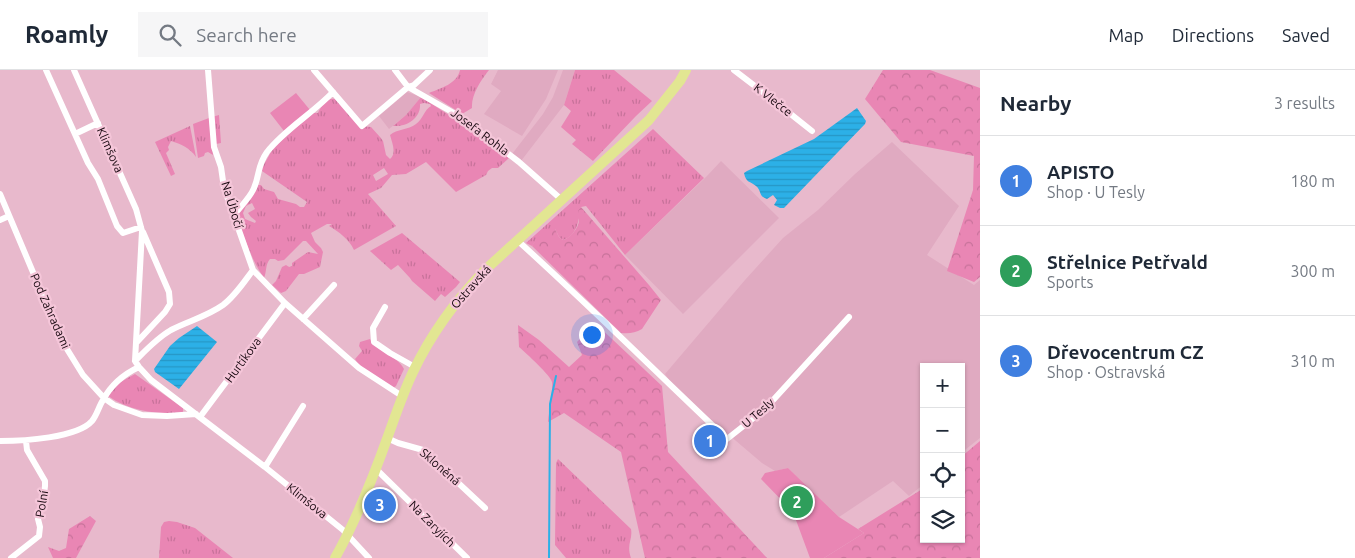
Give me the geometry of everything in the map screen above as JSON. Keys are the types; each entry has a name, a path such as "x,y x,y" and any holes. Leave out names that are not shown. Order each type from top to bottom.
{"main road":[{"name":"Ostravská","path":"334,558 348,535 364,498 402,396 415,367 433,335 459,299 485,270 649,120 686,70"}],"street":[{"path":"46,70 88,164 98,179 116,226 123,232 142,229"},
{"name":"Klimšova","path":"74,70 136,209 142,229 169,292 170,304 165,312 137,342"},
{"name":"Na Úbočí","path":"208,70 214,147 221,167 224,188 253,270 285,303 359,368 402,396"},
{"path":"314,70 362,126 430,70"},
{"name":"Josefa Rohla","path":"395,70 408,87 459,116 519,162 562,200"},
{"name":"K Vlečce","path":"734,70 812,131"},
{"path":"233,216 254,189 259,165 274,143 323,102 332,92"},
{"path":"75,134 98,123"},
{"name":"Pod Zahradami","path":"0,194 62,341 83,374 104,398"},
{"path":"0,220 9,216"},
{"name":"Klimšova","path":"142,229 136,330 137,364 151,380 265,467 348,535 369,558"},
{"name":"U Tesly","path":"517,240 726,439 765,409 849,316"},
{"path":"0,441 26,441 76,431 92,421 104,398 115,383 137,364 156,341 170,330 198,319 224,304 234,296 253,270"},
{"path":"304,319 334,285"},
{"name":"Hurtíkova","path":"198,416 285,303"},
{"path":"385,307 373,328 374,342 415,367"},
{"path":"104,398 114,405 142,414 198,416"},
{"path":"265,467 303,406"},
{"name":"Skloněná","path":"387,438 424,450 485,508"},
{"name":"Polní","path":"11,558 39,536 40,527 38,519 43,501 45,481 27,450 26,441"},
{"name":"Na Zaryjích","path":"375,468 466,558"}],"shaded area":[{"path":"498,70 558,70 546,99 522,136 484,114 501,91 491,84"},
{"path":"563,70 575,70 564,105 521,161 512,154 543,114 553,97"},
{"path":"407,92 421,97 406,115 389,129 379,116"},
{"path":"892,142 959,206 927,255 974,285 980,280 980,438 965,450 965,363 920,363 920,487 909,496 893,481 839,517 788,468 775,471 762,463 676,390 665,374 783,238 818,210"},
{"path":"721,161 779,218 683,314 625,255"}],"green space":[{"path":"460,70 489,70 475,93 472,108 462,114 429,93 452,82 456,79"},
{"path":"575,70 614,70 652,101 593,161 572,144 576,140 561,127 571,111 564,105"},
{"path":"883,70 930,70 980,88 980,277 974,282 947,271 973,190 974,156 901,142 865,99"},
{"path":"296,93 310,110 284,131 270,113"},
{"path":"421,97 452,117 455,115 509,158 498,168 492,168 486,175 456,192 426,162 406,174 392,175 381,188 368,194 396,226 354,250 343,236 329,226 332,224 327,224 311,233 323,252 320,267 304,274 299,274 286,291 281,293 272,285 276,281 282,267 286,265 292,266 292,263 308,252 318,254 306,241 303,241 284,260 270,259 264,278 256,265 238,222 238,216 257,185 261,185 264,189 274,192 278,199 300,207 304,207 307,202 262,171 272,149 313,113 318,113 329,99 335,99 360,126 371,127 383,141 386,155 390,159 394,151 390,135 416,124 431,106 430,104 420,104 420,109 412,121 403,125 393,126 406,115","holes":["384,168 388,174 376,181 373,175","252,203 255,209 248,213 256,221 255,223 245,219 243,213 246,206"]},
{"path":"219,115 221,143 216,144 212,117"},
{"path":"209,118 213,155 208,152 198,158 193,124"},
{"path":"190,126 196,157 185,147 171,141 168,147 169,150 166,153 175,174 171,176 155,142"},
{"path":"653,129 704,178 625,255 586,206 581,207 576,227 568,238 563,240 555,229 540,235 532,246 526,243"},
{"path":"581,207 661,300 642,329 632,333 621,333 532,246 541,233 551,228 555,229 563,240 568,237 577,226 579,220 578,211"},
{"path":"402,233 460,282 445,297 441,294 435,301 412,281 398,265 391,270 370,251"},
{"path":"595,323 662,386 668,452 767,558 645,558 621,452 564,413 548,422 551,379 519,347 518,325 539,340 569,367 582,355 577,342"},
{"path":"370,339 378,348 397,360 404,369 396,386 392,389 361,368 355,359 362,351 359,346 360,342"},
{"path":"135,374 183,408 183,413 164,413 135,409 108,396 117,384"},
{"path":"980,441 980,558 824,558 864,533 858,529 920,490 920,543 965,543 965,454"},
{"path":"558,459 631,529 629,549 631,558 566,558 555,545 556,463"},
{"path":"788,468 839,517 864,533 824,558 810,558 793,512 761,479 765,473"},
{"path":"90,516 96,521 76,558 53,558 48,547 59,551 66,548 69,529"},
{"path":"169,521 195,528 233,558 159,558 161,527 164,522"}],"water":[{"path":"857,108 866,121 865,124 784,208 774,205 777,200 773,195 767,199 762,196 758,188 746,179 744,173 747,171 814,139"},
{"path":"197,326 217,342 179,389 155,372 154,369 170,346"}],"waterway":[{"path":"549,558 550,404 556,376"}],"place":[{"name":"APISTO","path":"710,441"},
{"name":"Střelnice Petřvald","path":"797,502"},
{"name":"Dřevocentrum CZ","path":"380,505"}]}
